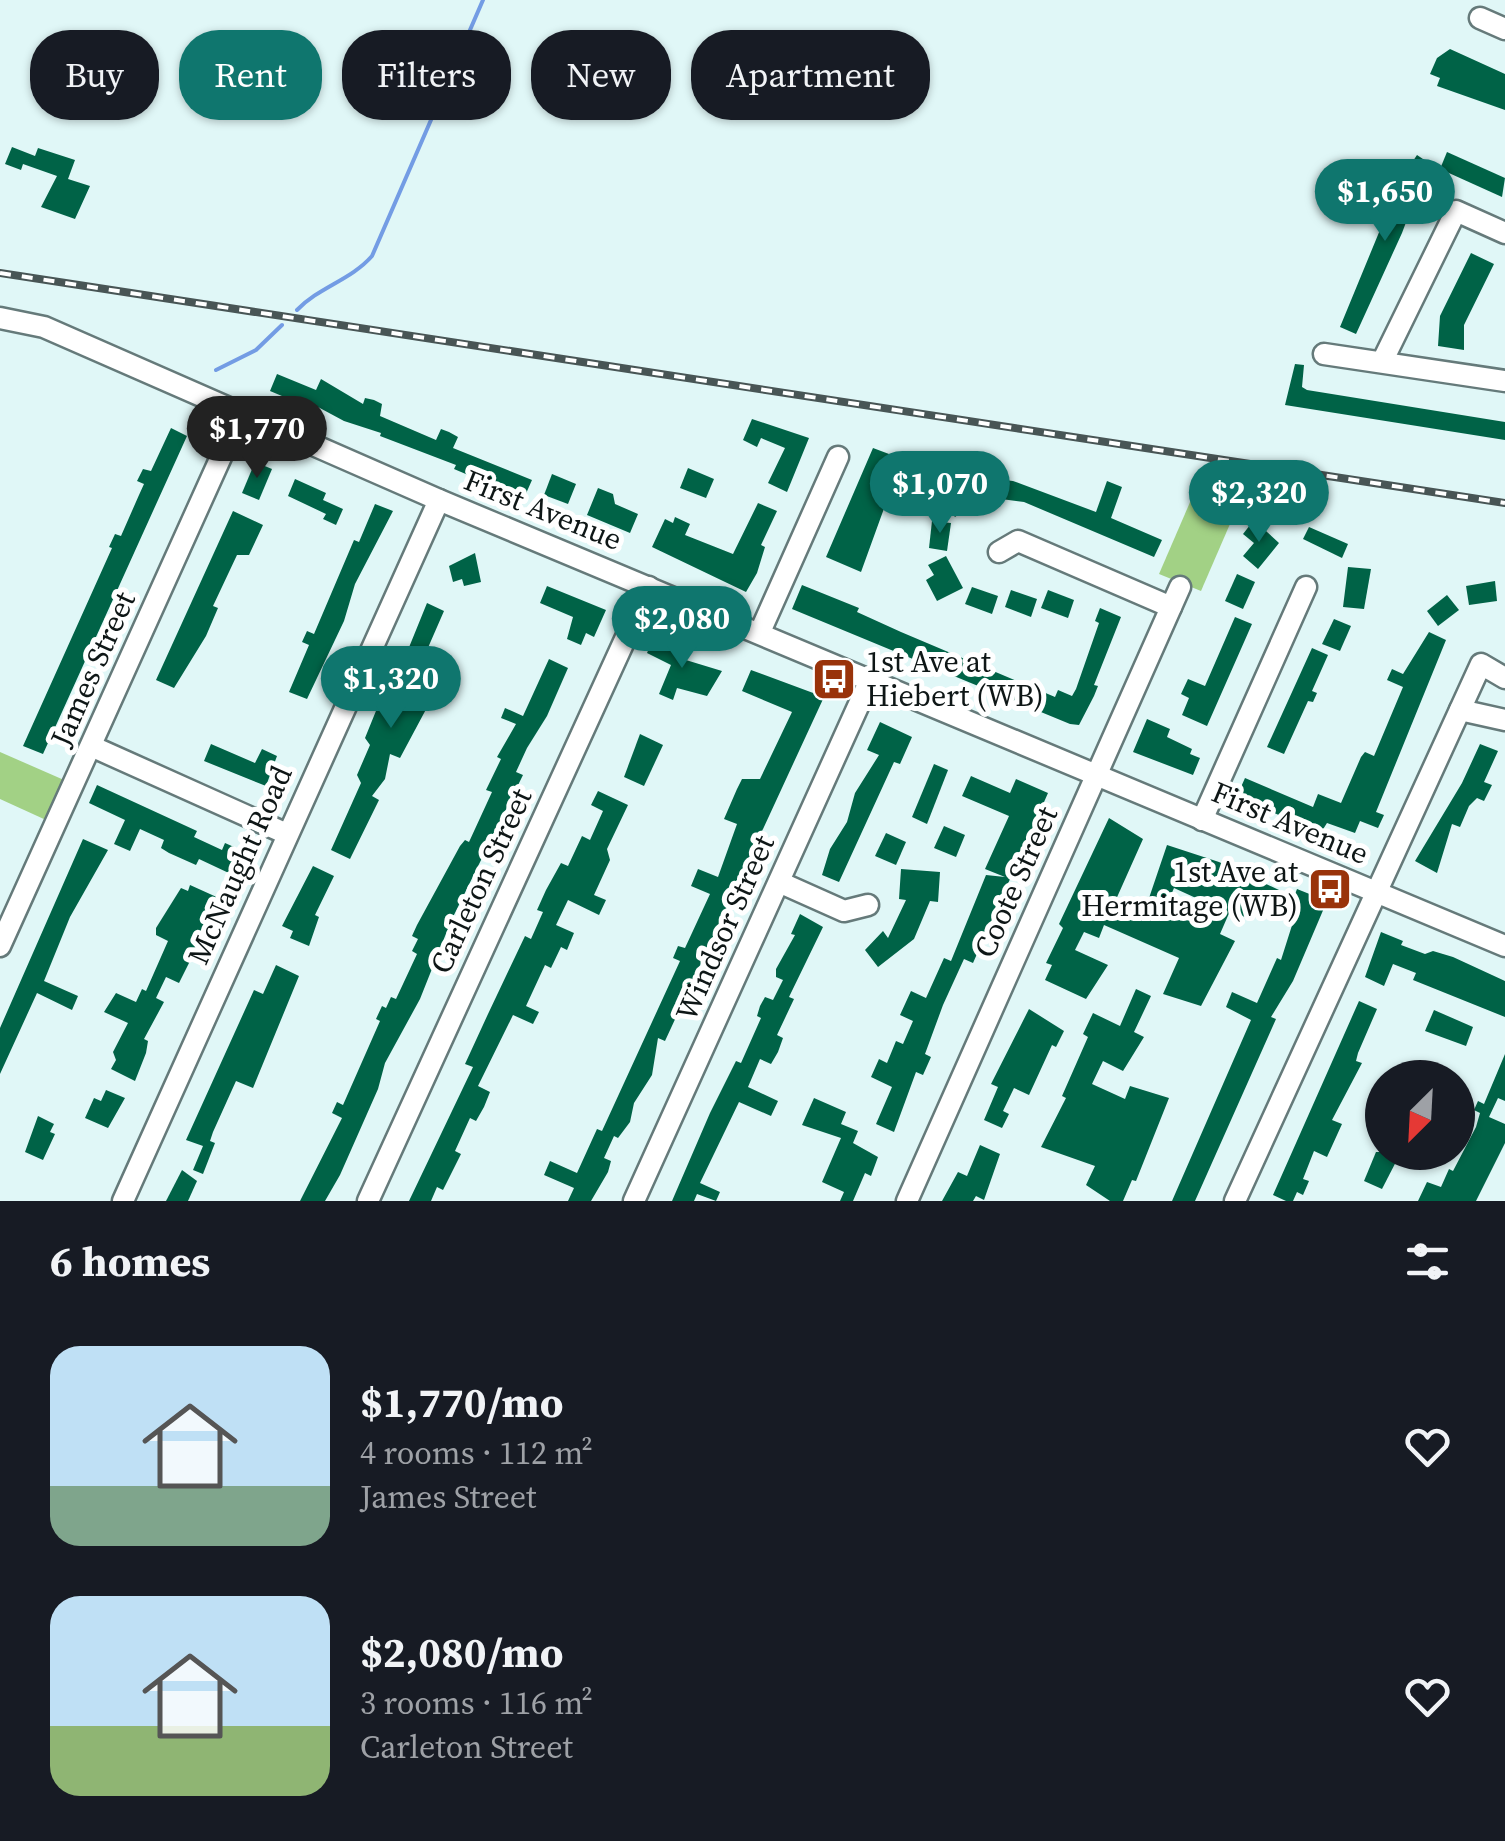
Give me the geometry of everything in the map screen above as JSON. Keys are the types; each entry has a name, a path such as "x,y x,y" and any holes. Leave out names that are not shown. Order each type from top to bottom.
{"street":[{"path":"1480,18 1505,29"},
{"path":"1383,360 1456,211 1505,233"},
{"name":"First Avenue","path":"0,318 44,327 439,500 1505,946"},
{"path":"1324,354 1383,360 1505,382"},
{"name":"James Street","path":"0,946 240,415"},
{"path":"760,632 838,457"},
{"name":"McNaught Road","path":"123,1201 439,500"},
{"name":"Coote Street","path":"908,1201 1176,597 1018,542 999,552"},
{"name":"Carleton Street","path":"368,1201 649,587"},
{"path":"1202,820 1306,587"},
{"path":"1234,1201 1481,664 1505,678"},
{"name":"Windsor Street","path":"634,1201 870,680"},
{"path":"1460,710 1505,720"},
{"path":"91,746 287,834"},
{"path":"778,882 844,911 868,905"}],"green space":[{"path":"1197,486 1246,487 1201,591 1159,574"},
{"path":"0,752 64,780 46,820 0,799"}],"building":[{"path":"1450,49 1505,74 1505,110 1437,86 1440,78 1430,74 1437,58"},
{"path":"12,147 35,156 38,148 75,160 68,179 90,186 75,219 41,207 57,176 23,164 21,170 5,164"},
{"path":"1447,152 1505,178 1502,197 1440,169"},
{"path":"1417,155 1432,165 1410,199 1414,201 1402,233 1356,334 1340,327 1401,179"},
{"path":"1471,253 1494,264 1464,325 1464,350 1438,346 1440,316"},
{"path":"1295,364 1304,365 1302,387 1307,390 1505,422 1505,440 1285,405"},
{"path":"277,374 316,390 321,379 363,404 365,398 374,400 382,404 380,416 436,440 441,429 449,432 458,437 453,448 532,480 524,498 454,469 456,465 344,421 303,399 301,404 270,391"},
{"path":"752,419 809,438 787,492 768,483 785,448 761,438 757,447 743,440"},
{"path":"171,428 187,436 43,754 23,746 115,534 121,536 144,484 137,481 143,469 151,471"},
{"path":"873,448 889,454 873,496 886,503 861,572 826,557"},
{"path":"255,462 272,469 259,500 242,493"},
{"path":"688,468 714,479 706,498 680,488"},
{"path":"552,474 576,484 568,504 544,495"},
{"path":"988,478 1013,481 1096,512 1107,481 1122,487 1111,518 1162,540 1154,557 1024,502 986,497"},
{"path":"295,479 326,493 323,500 343,509 336,525 323,519 326,514 288,496"},
{"path":"967,485 978,500 955,517 944,502"},
{"path":"598,488 613,494 615,504 638,514 630,533 587,515"},
{"path":"758,503 777,511 761,545 765,547 757,573 746,592 652,547 665,519 673,523 675,517 690,524 685,535 733,554"},
{"path":"375,504 393,511 355,584 344,621 307,699 289,692 309,645 302,642 307,631 314,634 354,540 359,542"},
{"path":"233,511 263,525 249,555 237,555 213,606 218,608 206,636 174,688 156,680"},
{"path":"1254,520 1279,543 1258,569 1243,556 1254,543 1243,534"},
{"path":"932,521 951,523 947,551 929,548"},
{"path":"1309,527 1348,544 1342,558 1303,539"},
{"path":"475,553 481,582 464,586 462,579 453,582 449,566"},
{"path":"946,556 963,588 937,601 926,580 934,575 928,565"},
{"path":"1348,567 1371,569 1364,609 1343,607"},
{"path":"1237,574 1255,582 1243,609 1225,601"},
{"path":"1495,581 1497,601 1469,605 1466,586"},
{"path":"802,585 1055,697 1058,690 1072,696 1076,689 1099,623 1095,621 1100,608 1121,617 1094,685 1098,686 1079,725 792,609"},
{"path":"547,586 606,610 594,637 586,633 581,645 567,639 573,617 540,603"},
{"path":"972,587 998,596 992,614 965,604"},
{"path":"1011,590 1037,599 1031,617 1005,607"},
{"path":"1048,590 1074,600 1068,618 1041,608"},
{"path":"1447,595 1459,610 1438,626 1427,611"},
{"path":"427,603 444,611 427,650 450,660 446,670 424,660 411,691 431,700 400,758 390,754 385,779 372,796 379,800 350,859 331,850 361,783 357,775 370,745 365,738 380,701 386,704"},
{"path":"1235,617 1252,624 1207,726 1182,715 1189,698 1181,694 1188,679 1205,686"},
{"path":"1334,619 1351,626 1340,651 1322,644"},
{"path":"1429,632 1446,640 1376,812 1384,815 1378,828 1360,821 1355,833 1327,823 1320,834 1237,796 1245,778 1313,807 1318,794 1341,803 1361,757 1365,752 1374,756 1403,687 1387,680 1392,669 1403,674"},
{"path":"655,634 680,646 676,657 722,671 707,696 677,688 673,700 659,694 671,665 647,653"},
{"path":"1312,648 1328,655 1312,691 1317,693 1313,702 1308,701 1284,754 1267,747"},
{"path":"549,659 568,668 516,772 523,775 451,921 420,999 385,1063 378,1089 340,1175 325,1201 300,1201 342,1118 332,1113 337,1102 343,1105 380,1021 376,1019 382,1006 386,1008 391,997 396,999 417,954 412,951 418,939 412,936 417,925 460,846 465,840 469,842 492,792 486,790 501,759 497,757 516,724 501,718 505,708 523,716"},
{"path":"751,670 824,697 665,1041 658,1038 652,1075 634,1103 630,1122 618,1138 614,1136 604,1158 611,1161 608,1172 591,1201 568,1201 574,1188 544,1175 550,1161 577,1173 597,1129 602,1131 680,961 673,958 678,946 685,948 710,894 691,886 698,869 718,877 737,824 724,819 737,789 742,779 760,779 792,712 742,691"},
{"path":"1147,719 1170,729 1167,737 1192,749 1190,754 1200,758 1193,775 1133,752"},
{"path":"880,722 912,737 900,764 894,762 839,882 822,875 830,849 847,822 855,793 879,755 867,750"},
{"path":"640,734 663,745 644,786 624,777"},
{"path":"211,744 255,763 262,749 277,756 266,786 204,761"},
{"path":"1480,744 1498,751 1484,782 1492,785 1484,801 1477,798 1469,806 1460,827 1452,824 1437,873 1415,861 1462,783"},
{"path":"934,764 948,770 927,824 912,817"},
{"path":"971,776 1010,793 1016,779 1048,793 973,963 964,959 943,1005 925,1054 931,1057 923,1075 916,1072 894,1132 876,1124 892,1087 871,1077 879,1059 887,1063 896,1041 903,1044 913,1021 900,1015 911,991 926,998 944,958 951,961 986,875 1005,877 985,869 1009,816 962,796"},
{"path":"97,785 197,831 194,837 222,850 225,843 243,851 233,875 199,859 196,865 169,853 161,848 164,840 140,829 130,851 114,844 125,820 89,803"},
{"path":"598,791 628,805 607,849 610,860 594,895 606,900 599,915 568,900 556,925 574,933 567,950 561,947 551,968 545,965 526,1006 539,1012 533,1024 513,1015 478,1086 490,1092 484,1107 476,1121 470,1118 455,1151 461,1154 443,1190 437,1187 431,1201 409,1201 473,1067 465,1064 488,1014 525,936 531,939 543,912 537,910 546,890 561,863 568,866 582,836 590,840 603,811 591,805"},
{"path":"1109,818 1143,839 1114,904 1135,914 1142,899 1148,901 1167,845 1219,862 1294,897 1297,889 1327,901 1293,981 1271,1017 1276,1019 1195,1201 1172,1201 1251,1020 1226,1007 1232,992 1257,1003 1277,958 1281,960 1294,919 1262,904 1257,904 1250,919 1230,911 1220,934 1235,941 1201,1006 1163,994 1179,958 1104,925 1099,938 1084,932 1075,950 1108,965 1086,999 1045,980 1052,965 1046,963 1063,928 1059,924","holes":["1174,888 1209,904 1199,924 1165,909"]},
{"path":"944,826 965,835 956,857 934,848"},
{"path":"886,833 906,842 896,865 875,856"},
{"path":"83,839 108,850 70,917 44,981 78,996 72,1010 37,993 0,1074 0,1028"},
{"path":"313,866 334,876 315,915 319,917 309,946 290,938 293,931 282,926"},
{"path":"901,869 940,872 938,902 930,901 914,939 878,967 865,950 883,931 888,938 906,900 899,899"},
{"path":"190,885 221,899 179,983 166,977 156,998 164,1002 144,1039 148,1041 146,1053 135,1081 111,1069 116,1060 113,1052 128,1023 104,1012 116,993 136,1002 142,989 146,991 168,941 156,935 156,928 181,888 188,891"},
{"path":"800,914 823,927 789,997 794,999 777,1035 783,1038 778,1052 771,1064 760,1059 748,1087 778,1101 771,1116 739,1102 700,1183 720,1192 716,1201 697,1194 694,1201 672,1201 736,1061 741,1063 761,1018 757,1016 760,1006 765,997 773,1000 783,980 776,977 776,969 795,935 791,934"},
{"path":"1381,932 1403,941 1401,945 1425,954 1433,951 1453,957 1505,981 1505,1017 1413,980 1416,973 1393,964 1384,986 1365,977"},
{"path":"276,965 299,976 253,1088 236,1081 213,1132 210,1141 215,1143 203,1174 193,1170 203,1146 186,1140 254,990 263,994"},
{"path":"1136,989 1151,996 1134,1032 1144,1037 1123,1071 1103,1061 1092,1084 1125,1099 1130,1086 1169,1098 1136,1181 1132,1180 1123,1201 1110,1201 1086,1185 1095,1166 1041,1147 1066,1098 1062,1096 1088,1037 1083,1034 1093,1013 1120,1026"},
{"path":"1359,1001 1377,1009 1358,1053 1356,1061 1362,1063 1332,1120 1342,1124 1327,1157 1314,1151 1303,1179 1309,1181 1303,1195 1297,1192 1293,1201 1286,1201 1273,1195"},
{"path":"1029,1009 1064,1031 1056,1047 1052,1045 1029,1095 1014,1088 1003,1111 1009,1114 1002,1128 984,1120 998,1087 991,1084"},
{"path":"1434,1010 1473,1027 1466,1046 1425,1031"},
{"path":"1505,1054 1505,1101 1498,1098 1489,1117 1505,1124 1505,1143 1476,1201 1418,1201 1427,1182 1441,1187 1449,1170 1475,1170 1475,1129 1480,1113 1475,1108 1478,1101 1484,1104"},
{"path":"106,1090 125,1098 108,1128 85,1118 94,1098 101,1101"},
{"path":"814,1098 846,1112 841,1124 858,1131 853,1143 878,1157 871,1176 865,1173 853,1201 840,1201 844,1192 822,1182 841,1138 802,1125"},
{"path":"38,1116 54,1124 50,1132 55,1134 43,1160 25,1152"},
{"path":"980,1145 1000,1154 984,1200 976,1196 973,1201 942,1201 958,1172 967,1176"},
{"path":"182,1170 197,1181 188,1201 166,1201"},
{"path":"1369,1170 1392,1170 1382,1189 1364,1181"}],"waterway":[{"path":"297,310 372,256 483,0"},
{"path":"216,370 256,350 282,325"}],"railway":[{"path":"0,273 1505,503"}],"place":[{"name":"1st Ave at Hiebert (WB)","path":"834,679"},
{"name":"1st Ave at Hermitage (WB)","path":"1330,889"}]}
